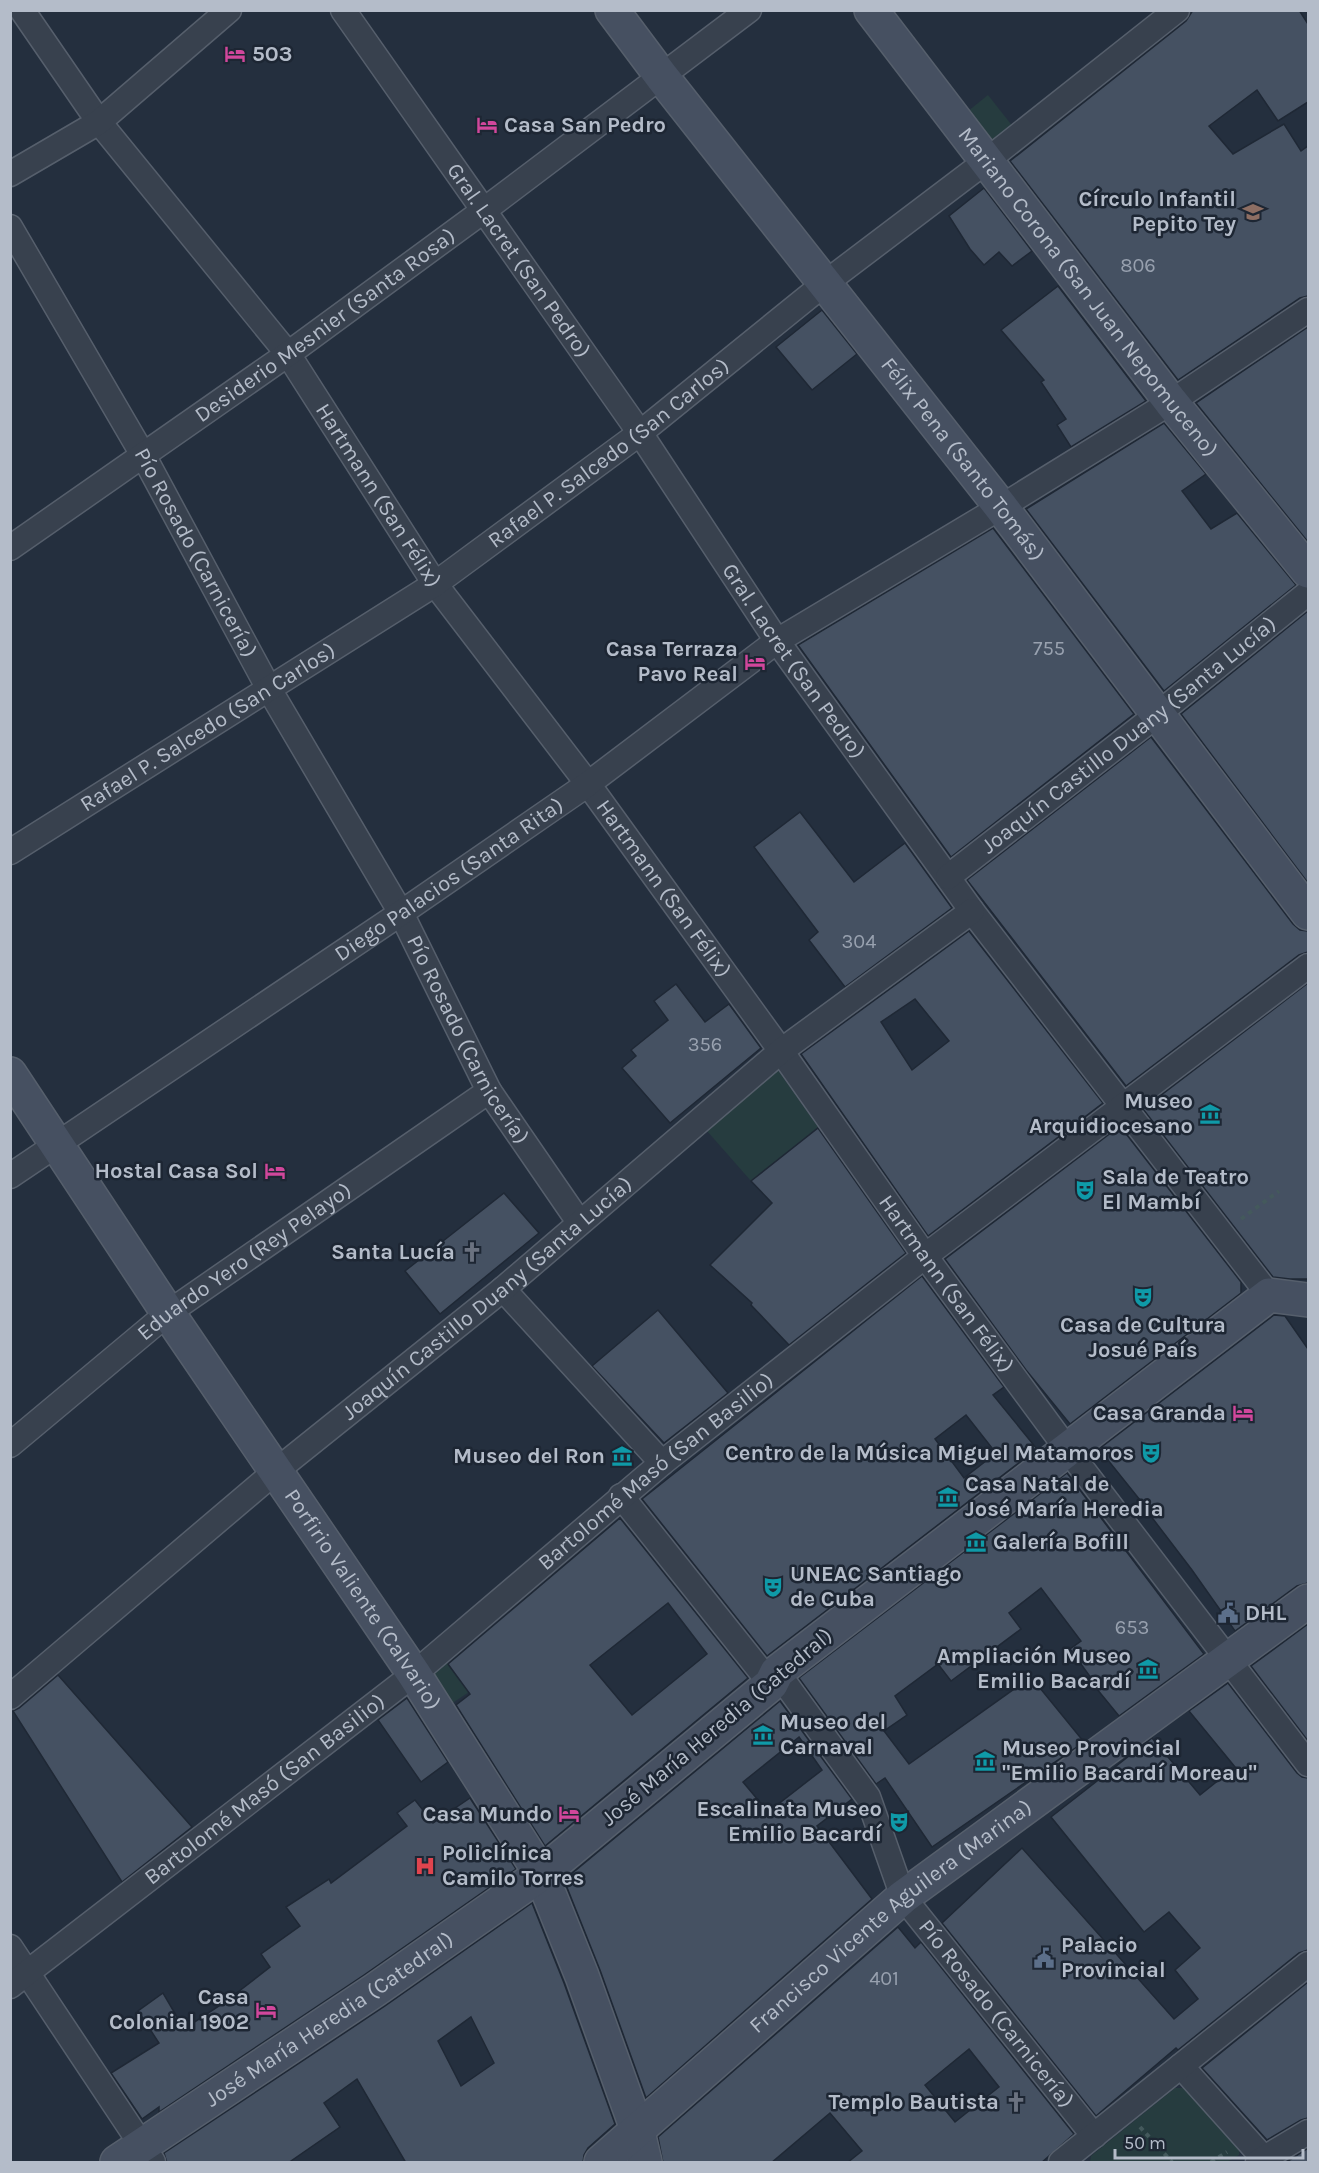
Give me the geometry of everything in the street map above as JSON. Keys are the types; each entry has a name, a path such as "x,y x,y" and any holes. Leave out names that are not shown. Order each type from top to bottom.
{"street":[{"name":"Hartmann (San Félix)","path":"22,10 99,122 288,354 435,584 588,784 781,1051 925,1256 1068,1449 1308,1764"},
{"path":"10,174 99,122 229,10"},
{"name":"Gral. Lacret (San Pedro)","path":"343,10 640,433 777,641 972,911 1124,1106 1294,1303"},
{"name":"Félix Pena (Santo Tomás)","path":"612,10 824,284 1001,507 1308,913"},
{"name":"Desiderio Mesnier (Santa Rosa)","path":"10,548 288,354 483,211 749,10"},
{"name":"Mariano Corona (San Juan Nepomuceno)","path":"871,10 985,162 1171,402 1308,571"},
{"name":"Rafael P. Salcedo (San Carlos)","path":"10,852 435,584 640,433 824,284 985,162 1177,10"},
{"name":"Pío Rosado (Carnicería)","path":"10,227 143,455 269,689 401,913 489,1091 579,1222"},
{"name":"Diego Palacios (Santa Rita)","path":"10,1176 401,913 588,784 777,641 1171,402 1308,310"},
{"name":"Joaquín Castillo Duany (Santa Lucía)","path":"948,877 1158,714 1308,593"},
{"name":"Joaquín Castillo Duany (Santa Lucía)","path":"10,1697 276,1471 503,1289 781,1051 972,911"},
{"name":"Bartolomé Masó (San Basilio)","path":"19,1980 414,1674 621,1496 925,1256 1308,966"},
{"name":"Porfirio Valiente (Calvario)","path":"10,1074 168,1313 414,1674 541,1874 582,1976 641,2147"},
{"name":"Eduardo Yero (Rey Pelayo)","path":"10,1445 168,1313 489,1091"},
{"path":"503,1289 662,1463"},
{"name":"José María Heredia (Catedral)","path":"137,2157 541,1874 774,1678 1068,1449 1294,1303"},
{"name":"Pío Rosado (Carnicería)","path":"621,1496 774,1678 866,1794 903,1898 1094,2136"},
{"name":"Francisco Vicente Aguilera (Marina)","path":"601,2163 641,2147 903,1898 1308,1601"},
{"path":"10,1947 19,1980 137,2157"},
{"path":"1064,2162 1094,2136 1132,2124 1181,2066 1308,1964"},
{"path":"1181,2066 1263,2161 1308,2132"}],"path":[{"path":"1233,1224 1279,1191"},
{"path":"1132,2124 1148,2121"},
{"path":"1132,2124 1172,2163"},
{"path":"1211,2163 1230,2151 1222,2142"}],"green space":[{"path":"988,95 1014,128 989,148 962,116"},
{"path":"777,1069 818,1127 751,1181 707,1131"},
{"path":"444,1658 469,1692 451,1704 429,1671"},
{"path":"1175,2088 1184,2088 1240,2147 1239,2155 1227,2162 1090,2162 1091,2156"}],"building":[{"path":"1193,10 1299,10 1308,24 1308,102 1278,121 1257,90 1209,126 1233,154 1284,124 1301,151 1308,146 1308,296 1300,298 1178,380 1010,161 1186,21"},
{"path":"984,188 1032,251 1012,266 999,252 984,265 970,249 949,216"},
{"path":"1058,286 1146,401 1071,447 1057,425 1066,419 1041,382 1044,380 1001,330"},
{"path":"822,310 857,354 812,390 776,347"},
{"path":"1308,327 1308,542 1196,403"},
{"path":"1164,423 1206,474 1182,491 1211,529 1237,513 1296,585 1164,691 1026,509"},
{"path":"993,528 1134,714 951,857 798,645"},
{"path":"1308,611 1308,883 1181,714"},
{"path":"1151,737 1293,924 1300,930 1308,931 1308,952 1299,955 1126,1086 967,880"},
{"path":"800,812 854,882 905,843 952,908 845,987 809,940 818,932 754,847"},
{"path":"969,931 1103,1103 928,1236 801,1054","holes":["915,999 949,1041 912,1070 881,1022"]},
{"path":"1308,983 1308,1279 1290,1279 1273,1277 1143,1109"},
{"path":"676,984 705,1022 729,1004 761,1048 670,1123 622,1068 636,1056 631,1050 668,1020 654,1001"},
{"path":"1120,1126 1241,1282 1241,1293 1070,1424 1026,1370 945,1259"},
{"path":"818,1128 906,1253 789,1345 751,1305 752,1303 710,1265 772,1203 751,1181"},
{"name":"Santa Lucía","path":"504,1193 539,1233 440,1314 405,1271"},
{"path":"922,1276 1004,1387 993,1395 1037,1449 767,1656 642,1499","holes":["966,1415 996,1453 964,1478 935,1439"]},
{"path":"658,1310 728,1393 664,1443 592,1366"},
{"path":"1274,1315 1285,1316 1308,1349 1308,1583 1297,1586 1235,1631 1148,1510 1099,1449"},
{"path":"1067,1473 1204,1654 1119,1716 1092,1683 1094,1682 1070,1649 1081,1641 1041,1588 1009,1613 1021,1629 951,1681 938,1664 895,1696 907,1715 884,1731 909,1764 1031,1677 1084,1742 932,1847 885,1778 876,1784 799,1678"},
{"path":"620,1518 748,1678 545,1846 456,1705 470,1694 448,1664","holes":["668,1603 707,1654 632,1715 590,1665"]},
{"path":"1308,1624 1308,1741 1251,1666"},
{"path":"58,1675 192,1827 122,1882 13,1711"},
{"path":"1228,1683 1297,1773 1308,1778 1308,1950 1299,1953 1178,2050 1176,2048 1096,2116 942,1923 1022,1848 1174,2019 1198,1999 1175,1970 1200,1948 1169,1912 1144,1932 1051,1817 1152,1738 1200,1795 1235,1767 1189,1711"},
{"path":"407,1698 448,1762 421,1782 378,1720"},
{"path":"780,1701 852,1799 817,1826 872,1899 646,2098 600,1970 564,1880","holes":["799,1737 822,1770 768,1812 743,1782"]},
{"path":"470,1798 516,1869 364,1975 159,2112 159,2107 142,2119 111,2073 159,2043 138,2011 163,1993 184,2029 219,2006 218,2004 238,1992 270,1967 261,1954 300,1926 286,1907 329,1879 331,1883 407,1826 397,1813 415,1800 433,1823"},
{"path":"532,1903 564,1983 615,2124 588,2148 583,2163 406,2163 357,2079 324,2103 340,2127 288,2163 167,2163 164,2153 385,2006","holes":["471,2017 494,2063 461,2086 438,2041"]},
{"path":"898,1927 915,1948 921,1942 1074,2134 1041,2163 847,2163 862,2151 830,2113 771,2163 663,2163 658,2137","holes":["969,2049 999,2087 955,2122 925,2085"]},
{"path":"1308,1982 1308,2118 1267,2140 1202,2068"},
{"path":"1308,2148 1308,2163 1285,2163"}],"place":[{"name":"503","path":"235,54"},
{"name":"Casa San Pedro","path":"487,125"},
{"name":"Círculo Infantil Pepito Tey","path":"1253,212"},
{"name":"Casa Terraza Pavo Real","path":"755,662"},
{"name":"Museo Arquidiocesano","path":"1210,1114"},
{"name":"Hostal Casa Sol","path":"275,1171"},
{"name":"Sala de Teatro El Mambí","path":"1085,1190"},
{"name":"Santa Lucía","path":"472,1252"},
{"name":"Casa de Cultura Josué País","path":"1143,1297"},
{"name":"Casa Granda","path":"1243,1413"},
{"name":"Centro de la Música Miguel Matamoros","path":"1151,1453"},
{"name":"Museo del Ron","path":"622,1456"},
{"name":"Casa Natal de José María Heredia","path":"948,1497"},
{"name":"Galería Bofill","path":"976,1542"},
{"name":"UNEAC Santiago de Cuba","path":"773,1587"},
{"name":"DHL","path":"1228,1613"},
{"name":"Ampliación Museo Emilio Bacardí","path":"1148,1669"},
{"name":"Museo del Carnaval","path":"763,1735"},
{"name":"Museo Provincial \"Emilio Bacardí Moreau\"","path":"985,1761"},
{"name":"Casa Mundo","path":"569,1814"},
{"name":"Escalinata Museo Emilio Bacardí","path":"899,1822"},
{"name":"Policlínica Camilo Torres","path":"425,1866"},
{"name":"Palacio Provincial","path":"1044,1958"},
{"name":"Casa Colonial 1902","path":"266,2010"},
{"name":"Templo Bautista","path":"1016,2102"}]}
